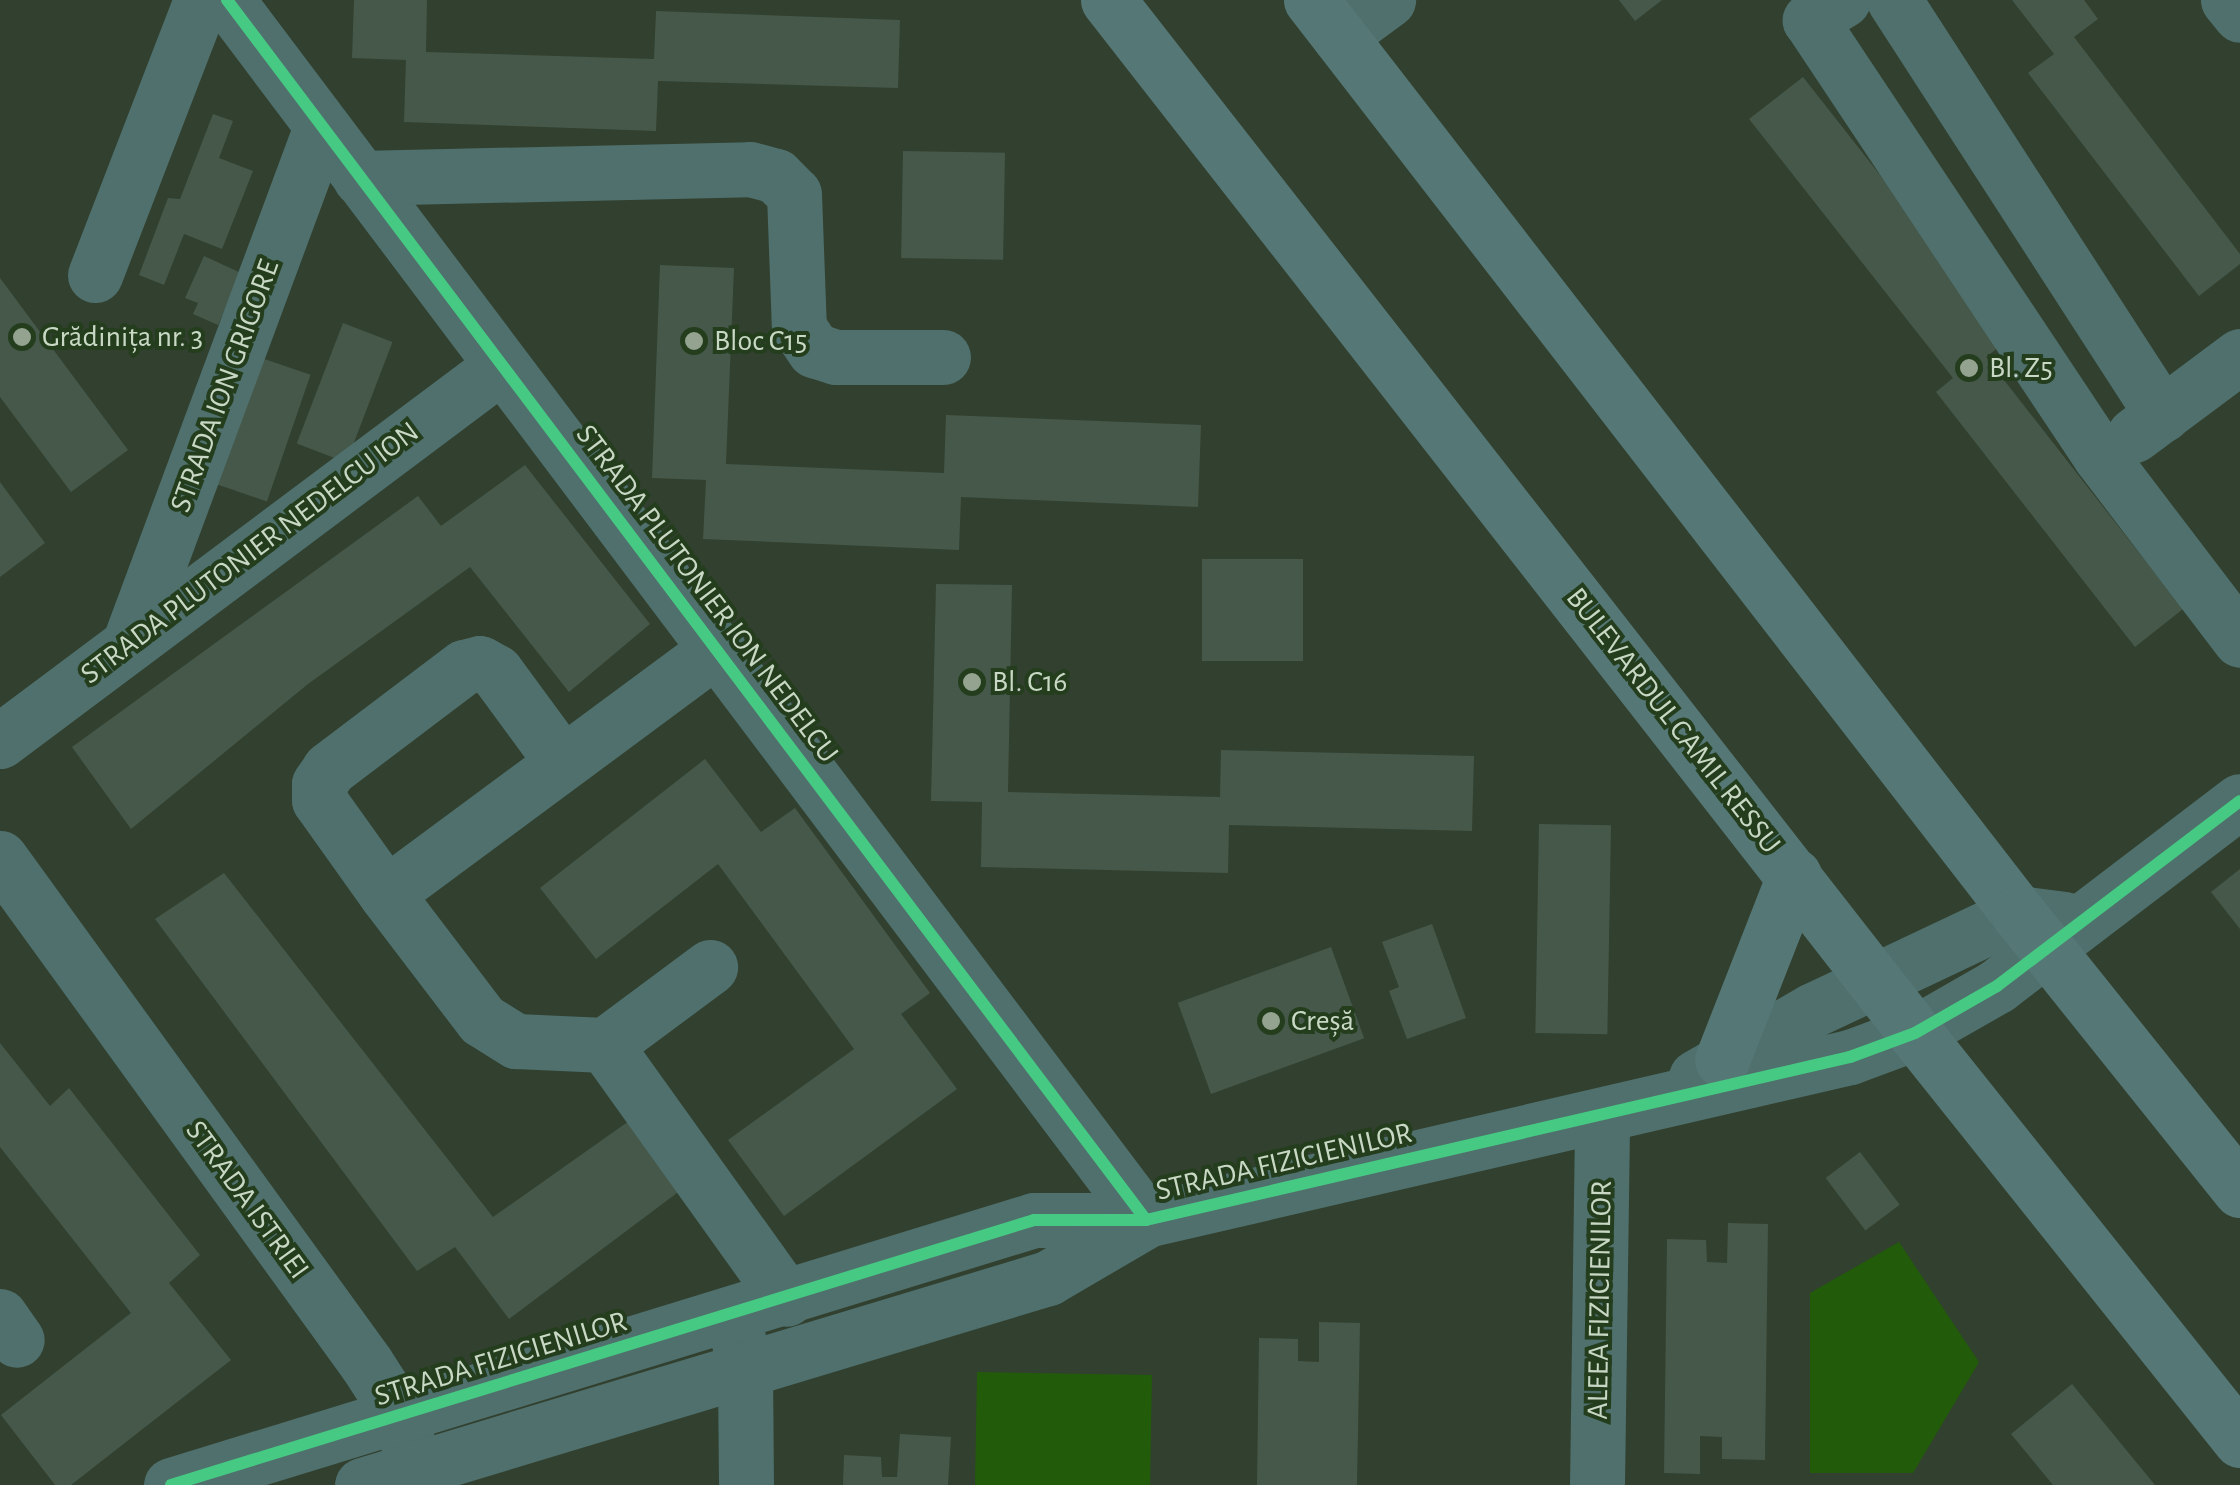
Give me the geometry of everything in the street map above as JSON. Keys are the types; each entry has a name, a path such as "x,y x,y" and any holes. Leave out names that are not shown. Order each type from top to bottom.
{"main road":[{"name":"BULEVARDUL CAMIL RESSU","path":"1108,0 1874,982 2240,1440"},
{"path":"1325,18 2033,932 2240,1190"},
{"path":"1722,1060 1794,876"}],"street":[{"path":"94,275 201,0"},
{"name":"STRADA PLUTONIER ION NEDELCU","path":"227,0 1146,1220"},
{"path":"1325,18 1388,0"},
{"path":"1843,0 1810,20 2100,456 2240,640"},
{"path":"1894,0 2162,415"},
{"path":"2228,0 2240,15"},
{"name":"STRADA ION GRIGORE","path":"129,644 322,127"},
{"path":"360,178 750,169 776,176 794,194 799,328 814,350 836,357 943,357"},
{"path":"2100,456 2240,356"},
{"name":"STRADA PLUTONIER NEDELCU ION","path":"0,740 502,366"},
{"path":"386,894 718,648"},
{"path":"562,762 496,672 480,664 464,668 329,769 319,784 319,800 482,1020 516,1042 605,1045 710,967"},
{"path":"2033,932 2092,916 2240,801"},
{"name":"STRADA ISTRIEI","path":"0,858 400,1416 415,1470"},
{"path":"0,926 60,938"},
{"name":"STRADA FIZICIENILOR","path":"1658,1102 1722,1060 1874,982 2033,932"},
{"name":"STRADA FIZICIENILOR","path":"171,1485 787,1299 1034,1220 1146,1220 1790,1074 1915,1034 2033,932"},
{"path":"605,1045 787,1299"},
{"name":"ALEEA FIZICIENILOR","path":"1598,1485 1602,1115"},
{"name":"STRADA FIZICIENILOR","path":"362,1485 1048,1278 1146,1220"},
{"path":"732,1315 745,1369 746,1485"}],"green space":[{"path":"1899,1242 1979,1362 1913,1473 1810,1473 1810,1293"},
{"path":"977,1372 1152,1375 1150,1485 975,1485"}],"building":[{"path":"354,0 427,0 426,52 654,59 656,11 900,20 898,88 658,81 656,131 404,122 406,60 352,58"},
{"path":"1619,0 1662,0 1635,21"},
{"path":"2012,0 2084,0 2098,19 2074,37 2240,254 2240,264 2199,296 2028,73 2054,54"},
{"name":"Bl. Z5","path":"1803,77 2009,339 1986,357 2183,609 2135,647 1936,392 1953,378 1749,119"},
{"path":"213,114 233,121 219,158 253,171 222,249 184,234 164,285 139,275 168,198 180,199"},
{"path":"903,151 1005,153 1003,260 901,258"},
{"path":"204,256 241,273 218,325 193,314 198,303 185,298"},
{"name":"Bloc C15","path":"660,265 734,268 726,464 944,473 946,415 1201,425 1198,507 961,497 959,550 703,539 706,480 652,478"},
{"name":"Grădinița nr. 3","path":"0,278 128,450 71,492 0,397"},
{"path":"343,323 392,342 346,462 297,443"},
{"path":"250,354 311,375 267,502 206,481"},
{"path":"525,465 650,624 569,692 470,567 308,684 131,829 72,747 418,496 441,526"},
{"path":"0,482 45,543 0,577"},
{"path":"1202,559 1303,559 1303,661 1202,661"},
{"name":"Bl. C16","path":"936,584 1012,585 1008,792 1220,797 1221,750 1474,756 1472,831 1229,825 1228,873 981,867 982,802 931,801"},
{"path":"705,759 761,832 795,808 930,993 901,1014 957,1089 784,1216 728,1140 854,1049 718,864 596,959 540,888"},
{"path":"1539,824 1611,825 1607,1034 1535,1033"},
{"path":"2240,869 2240,929 2211,892"},
{"path":"224,873 493,1217 629,1121 681,1190 509,1319 455,1247 417,1271 155,919"},
{"path":"1432,924 1466,1018 1407,1039 1389,991 1399,987 1382,942"},
{"name":"Creșă","path":"1331,947 1364,1038 1211,1094 1178,1003"},
{"path":"0,1043 50,1106 69,1088 200,1255 169,1283 231,1360 71,1485 55,1485 1,1415 131,1313 0,1147"},
{"path":"1860,1152 1900,1205 1865,1231 1826,1178"},
{"path":"1728,1223 1768,1224 1765,1460 1722,1459 1722,1437 1700,1436 1700,1474 1664,1473 1667,1239 1706,1240 1707,1262 1727,1263"},
{"path":"1319,1322 1360,1323 1357,1485 1257,1485 1259,1338 1298,1339 1298,1361 1319,1362"},
{"path":"2072,1384 2155,1485 2053,1485 2011,1434"},
{"path":"900,1434 951,1437 948,1485 843,1485 844,1455 881,1457 882,1477 897,1477"}],"cycle path":[{"path":"227,0 1146,1220"},
{"path":"171,1485 1034,1220 1146,1220 1850,1057 1915,1033 1997,986 2240,801"}],"place":[{"name":"Grădinița nr. 3","path":"22,337"},
{"name":"Bloc C15","path":"694,341"},
{"name":"Bl. Z5","path":"1969,368"},
{"name":"Bl. C16","path":"972,682"},
{"name":"Creșă","path":"1271,1021"}]}
